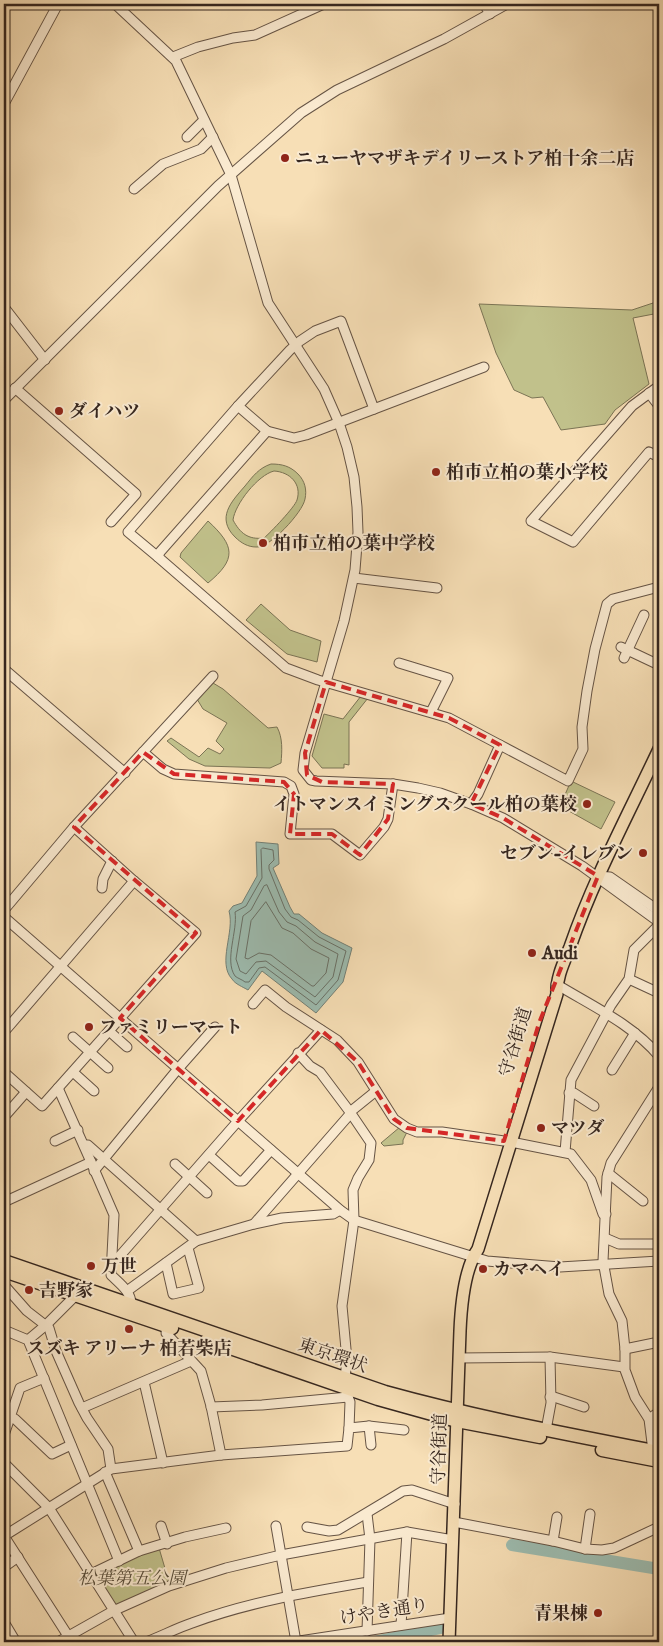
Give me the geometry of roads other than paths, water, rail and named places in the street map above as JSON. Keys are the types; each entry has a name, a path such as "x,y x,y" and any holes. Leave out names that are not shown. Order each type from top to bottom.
{"highway":[{"name":"東京環状","path":"4,1261 131,1305 347,1388"},
{"name":"東京環状","path":"4,1271 347,1388 385,1392 458,1416 659,1459"},
{"name":"東京環状","path":"458,1416 546,1430 659,1459"}],"main road":[{"name":"守谷街道","path":"449,1642 462,1304 472,1258 478,1249 507,1142 557,994 556,984 574,935 598,876 659,749"}],"street":[{"path":"4,104 58,4"},
{"path":"115,4 176,61 231,175 268,303 324,389 339,423 350,458 356,492 358,532 354,578 305,753 303,765 307,776 311,780 322,782 392,784 440,793 471,804 503,818 598,876 607,885 631,900 659,924 634,950 629,979 606,1014 571,1080 565,1152"},
{"path":"173,57 198,47 233,38 255,35 324,4"},
{"path":"484,4 490,14"},
{"path":"4,400 115,287 231,175 301,113 344,86 444,39 507,4"},
{"path":"187,137 204,120"},
{"path":"134,189 163,164 201,149 213,137"},
{"path":"4,307 45,360"},
{"path":"374,409 341,321 315,331 296,345 238,406 128,532 286,668 326,682 449,718 568,781 583,749 582,727 587,691 595,649 607,604 613,600 659,588"},
{"path":"238,406 267,430 294,438 339,423 484,367"},
{"path":"659,386 632,406 531,521 573,542 649,452 659,457"},
{"path":"15,388 136,494 111,522"},
{"path":"649,393 659,406"},
{"path":"158,557 160,552 267,430"},
{"path":"354,578 438,588"},
{"path":"644,615 624,652 659,665"},
{"path":"399,663 448,678 431,712"},
{"path":"4,670 125,773"},
{"path":"4,910 74,827 213,676"},
{"path":"471,804 478,794 500,745"},
{"path":"143,752 163,769 174,774 284,782 291,786 294,794 290,834 332,834 360,855 384,827 388,819 392,784"},
{"path":"4,1072 42,1106 196,933 74,827"},
{"path":"659,840 659,846"},
{"path":"102,888 103,879 112,861"},
{"path":"598,876 610,877 659,910"},
{"path":"4,1032 134,881"},
{"path":"4,917 177,1070 354,1220 472,1258 487,1261 560,1267 659,1261"},
{"path":"631,980 659,993"},
{"path":"556,984 635,1033 659,1056"},
{"path":"253,1004 265,990 286,1007 337,1040 358,1062 394,1119 417,1132 442,1132 571,1154 591,1180 603,1214 606,1214"},
{"path":"4,1202 93,1166 104,1159 215,1027"},
{"path":"112,1259 118,1258 298,1053 322,1030"},
{"path":"109,1031 127,1047"},
{"path":"612,1070 635,1033"},
{"path":"73,1037 108,1068"},
{"path":"70,1639 4,1536 108,1471 221,1455 347,1446 350,1402 347,1388 347,1360 342,1306 354,1220 353,1190 369,1160 371,1144 320,1072 310,1066 298,1053"},
{"path":"73,1072 94,1091"},
{"path":"659,1087 611,1163 608,1173 604,1264 609,1294 622,1322 625,1349 624,1367 635,1397 649,1419 652,1443 659,1459"},
{"path":"58,1088 114,1215 111,1275 127,1291 132,1300 131,1305"},
{"path":"254,1224 350,1112 376,1091"},
{"path":"4,1117 26,1092"},
{"path":"569,1093 574,1093 594,1106"},
{"path":"54,1141 78,1130"},
{"path":"84,1145 88,1145 196,1241"},
{"path":"209,1155 238,1181 243,1181 271,1150"},
{"path":"175,1164 207,1193"},
{"path":"608,1173 643,1200"},
{"path":"127,1291 196,1241 254,1224 282,1218 333,1214 340,1210"},
{"path":"605,1238 619,1244 659,1244"},
{"path":"166,1263 173,1294 198,1288 188,1248"},
{"path":"4,1285 28,1311 49,1328 56,1351 82,1408 108,1449 108,1471 139,1551"},
{"path":"28,1340 46,1326 76,1295"},
{"path":"167,1326 166,1333 201,1371 221,1455"},
{"path":"4,1330 28,1340 119,1561"},
{"path":"625,1349 659,1342"},
{"path":"546,1430 550,1397 550,1357"},
{"path":"459,1358 550,1357 624,1367"},
{"path":"82,1408 191,1360"},
{"path":"4,1435 20,1388 44,1378"},
{"path":"144,1382 163,1463"},
{"path":"211,1407 262,1404 347,1388"},
{"path":"550,1397 584,1407"},
{"path":"649,1419 659,1412"},
{"path":"10,1417 15,1419 52,1454 71,1445"},
{"path":"349,1428 369,1426 404,1430"},
{"path":"369,1426 371,1446"},
{"path":"4,1463 49,1508 134,1642"},
{"path":"308,1528 329,1531 338,1530 403,1491 412,1490 455,1504"},
{"path":"366,1514 370,1539 367,1631"},
{"path":"585,1549 590,1514"},
{"path":"553,1541 557,1517"},
{"path":"454,1522 585,1549 602,1550 614,1548 659,1527"},
{"path":"161,1526 167,1544"},
{"path":"276,1526 295,1642"},
{"path":"91,1574 139,1551 185,1537 226,1528"},
{"path":"401,1625 406,1532"},
{"path":"58,1642 70,1639 113,1611 169,1586 226,1568 281,1555 406,1532 453,1540"},
{"path":"4,1567 18,1557"},
{"path":"146,1642 192,1623 288,1596 368,1582"},
{"name":"けやき通り","path":"295,1642 450,1618"},
{"path":"4,1622 16,1642"}],"water":[{"path":"256,842 278,844 279,864 273,868 294,914 299,914 322,933 352,948 343,982 316,1013 262,971 248,990 235,982 228,972 226,956 230,928 229,911 233,906 242,903 257,876"}],"waterway":[{"path":"512,1545 659,1569"},
{"path":"374,1642 441,1628"}],"place":[{"name":"ニューヤマザキデイリーストア柏十余二店","path":"285,158"},
{"name":"ダイハツ","path":"59,411"},
{"name":"柏市立柏の葉小学校","path":"436,472"},
{"name":"柏市立柏の葉中学校","path":"263,543"},
{"name":"イトマンスイミングスクール柏の葉校","path":"587,804"},
{"name":"セブン-イレブン","path":"643,853"},
{"name":"Audi","path":"532,953"},
{"name":"ファミリーマート","path":"89,1027"},
{"name":"マツダ","path":"541,1128"},
{"name":"万世","path":"91,1266"},
{"name":"カマヘイ","path":"483,1269"},
{"name":"吉野家","path":"29,1290"},
{"name":"スズキ アリーナ 柏若柴店","path":"129,1329"},
{"name":"青果棟","path":"598,1613"}],"park label":[{"name":"松葉第五公園","path":"132,1578"}]}
